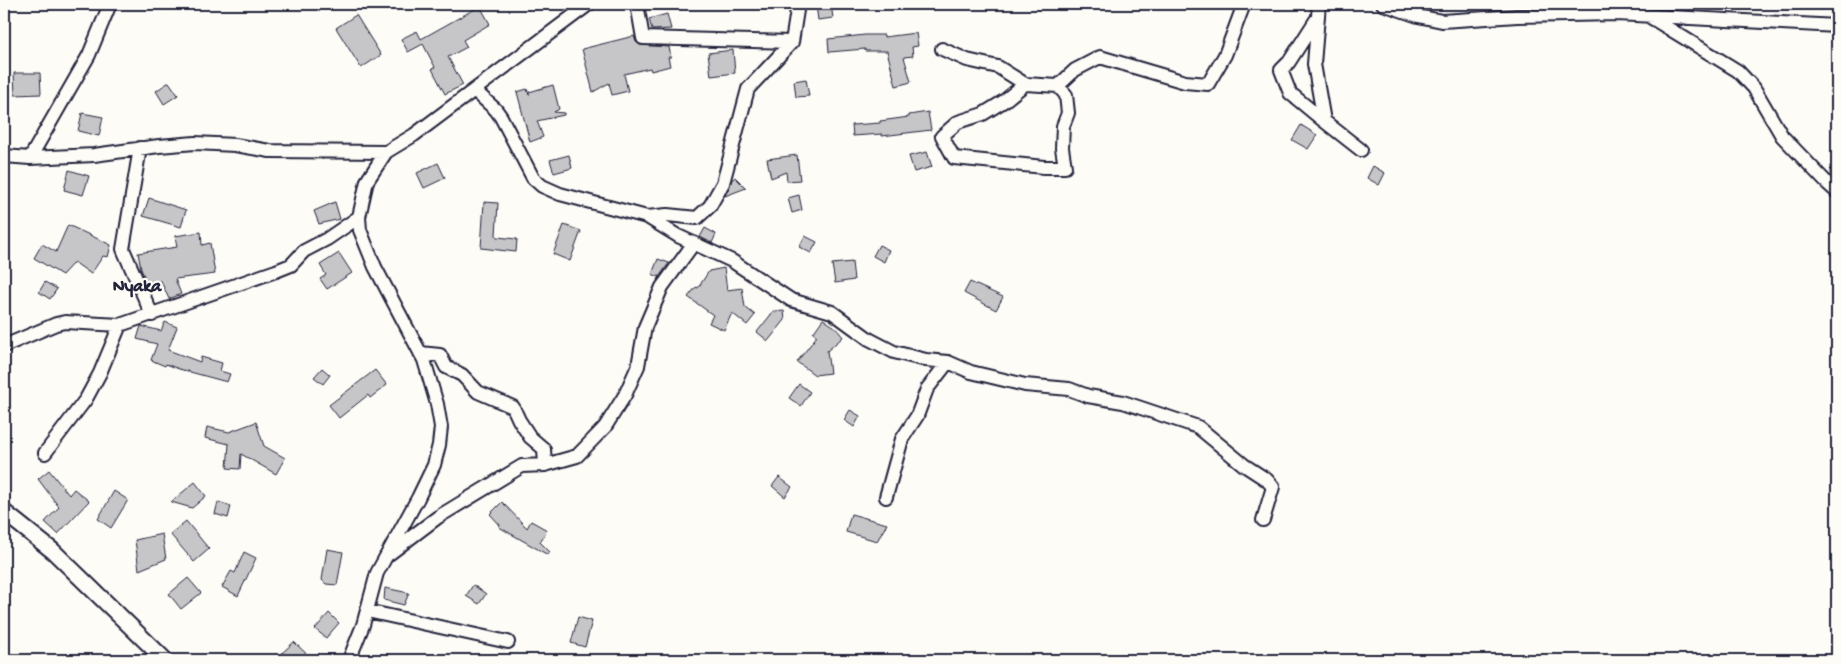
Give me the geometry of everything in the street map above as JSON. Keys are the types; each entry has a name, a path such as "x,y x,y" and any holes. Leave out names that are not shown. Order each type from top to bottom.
{"street":[{"path":"30,158 89,55 110,4"},
{"path":"349,660 363,625 377,574 434,465 441,427 437,404 424,360 371,259 360,230 359,216 367,181 386,152 414,135 589,4"},
{"path":"636,4 643,38 792,42"},
{"path":"646,217 667,215 697,218 710,206 723,183 748,89 792,42 798,4"},
{"path":"1058,86 1076,70 1100,57 1184,82 1208,84 1225,55 1244,4"},
{"path":"1318,4 1314,64 1324,120"},
{"path":"1383,4 1418,16 1442,21 1517,16 1617,14 1837,26"},
{"path":"1648,15 1738,71 1754,88 1782,136 1837,192"},
{"path":"1317,18 1289,62 1281,70 1290,93 1361,150"},
{"path":"942,49 967,60 998,68 1025,84 1058,86 1066,95 1068,113 1063,126 1062,148 1064,167 995,163 954,158 942,136 958,122 983,114 1004,101 1025,84"},
{"path":"474,90 501,117 533,178 538,183 560,194 646,217 678,236 732,260 791,300 832,312 869,339 894,352 926,360 948,362 971,372 1025,385 1069,389 1088,396 1124,402 1198,426 1244,465 1267,480 1273,488 1263,520"},
{"path":"4,156 30,158 94,155 140,148 195,143 235,145 270,151 386,152"},
{"path":"140,148 123,249 152,315"},
{"path":"4,346 65,322 120,325 291,265 304,251 327,239 359,216"},
{"path":"387,555 438,517 522,466 545,465 577,456 605,427 625,395 638,366 645,327 662,287 694,243"},
{"path":"45,453 86,398 100,372 120,325"},
{"path":"420,353 440,355 446,367 462,375 478,392 514,407 519,420 530,437 544,449 545,465"},
{"path":"886,497 902,439 917,416 927,389 948,362"},
{"path":"4,512 53,551 165,660"},
{"path":"367,611 508,642"}],"building":[{"path":"831,4 833,18 818,20 816,5"},
{"path":"480,6 490,24 463,40 467,47 448,57 463,85 445,94 432,69 435,67 423,44 408,52 401,39 417,31 421,39"},
{"path":"667,14 671,29 652,30 649,19"},
{"path":"356,15 381,55 361,68 336,28"},
{"path":"916,33 918,46 912,47 913,56 904,57 911,82 896,86 887,51 865,51 865,49 829,52 828,39 865,35 884,35 884,37"},
{"path":"634,36 636,42 640,45 669,47 671,57 668,57 670,66 651,71 650,68 624,74 628,91 612,95 609,83 593,92 582,49"},
{"path":"733,50 735,73 711,76 708,53"},
{"path":"14,73 40,73 41,94 15,95"},
{"path":"806,79 809,96 796,97 794,81"},
{"path":"169,82 178,95 164,104 156,91"},
{"path":"553,85 559,109 554,112 564,113 564,115 537,121 543,137 530,142 517,92 527,89 529,95 529,92"},
{"path":"928,112 931,130 882,136 882,134 853,136 852,125 880,123 880,121"},
{"path":"82,113 103,117 99,136 78,131"},
{"path":"1301,125 1317,135 1308,149 1292,140"},
{"path":"927,152 932,167 914,172 909,156"},
{"path":"569,155 572,168 554,173 550,160"},
{"path":"797,155 800,180 787,181 786,172 771,178 767,159"},
{"path":"438,163 445,178 424,188 417,173"},
{"path":"1373,166 1385,173 1379,185 1367,178"},
{"path":"69,170 89,176 83,195 64,190"},
{"path":"735,177 746,188 725,196 732,180"},
{"path":"799,195 802,210 792,213 788,198"},
{"path":"149,198 186,210 181,227 143,216"},
{"path":"335,202 340,219 319,224 314,211"},
{"path":"484,202 498,203 496,235 497,237 517,239 516,252 481,248"},
{"path":"68,225 111,245 108,257 103,256 91,274 74,262 62,275 34,258 42,244 56,252"},
{"path":"564,225 581,231 570,261 553,254"},
{"path":"705,228 716,234 712,243 700,237"},
{"path":"201,232 202,245 210,243 215,274 175,279 181,294 169,299 161,281 147,283 141,269 138,253 177,247 175,236"},
{"path":"805,236 817,242 811,253 799,247"},
{"path":"879,245 889,250 884,262 873,256"},
{"path":"339,253 352,273 327,289 320,279 326,275 320,265"},
{"path":"658,259 669,263 659,277 652,274"},
{"path":"852,262 854,280 835,283 832,264"},
{"path":"724,268 727,290 742,288 745,307 755,315 747,325 732,313 724,330 709,323 713,315 688,297 696,287 698,288 709,271"},
{"path":"45,282 57,289 50,299 39,292"},
{"path":"970,282 1003,297 996,310 964,293"},
{"path":"784,311 785,320 768,341 757,332 773,312"},
{"path":"823,319 835,327 843,337 827,351 830,373 815,375 797,362 817,336 813,333"},
{"path":"165,322 177,327 168,350 200,362 201,357 222,363 220,371 230,374 227,382 166,364 165,366 151,360 157,344 137,339 141,326 161,331"},
{"path":"322,368 330,375 323,384 314,377"},
{"path":"375,370 387,385 370,398 368,395 339,418 329,405"},
{"path":"799,384 810,392 801,406 789,398"},
{"path":"850,410 860,416 854,427 844,420"},
{"path":"256,422 264,446 285,458 276,474 241,454 240,469 227,468 229,444 205,438 207,427 229,432"},
{"path":"49,470 69,495 74,489 89,501 58,534 45,522 59,507 38,479"},
{"path":"779,477 792,487 785,497 772,486"},
{"path":"195,482 206,496 192,508 171,502"},
{"path":"114,491 128,500 111,528 98,519"},
{"path":"218,502 231,506 228,518 215,514"},
{"path":"502,502 527,528 531,521 547,530 540,542 550,552 548,555 499,527 500,525 490,514"},
{"path":"851,514 887,524 877,541 846,532"},
{"path":"186,521 209,549 194,562 170,534"},
{"path":"162,534 166,559 139,570 135,540"},
{"path":"327,549 343,552 337,585 326,584 322,580"},
{"path":"244,552 256,558 238,596 222,587 231,571 235,573"},
{"path":"188,578 201,593 181,609 169,594"},
{"path":"473,585 486,594 479,604 466,596"},
{"path":"385,588 409,593 404,605 384,600"},
{"path":"329,613 339,623 326,638 315,629"},
{"path":"578,617 592,621 585,647 571,643"},
{"path":"294,642 313,660 289,660 282,653"}],"district":[{"name":"Nyaka","path":"137,285"}]}
